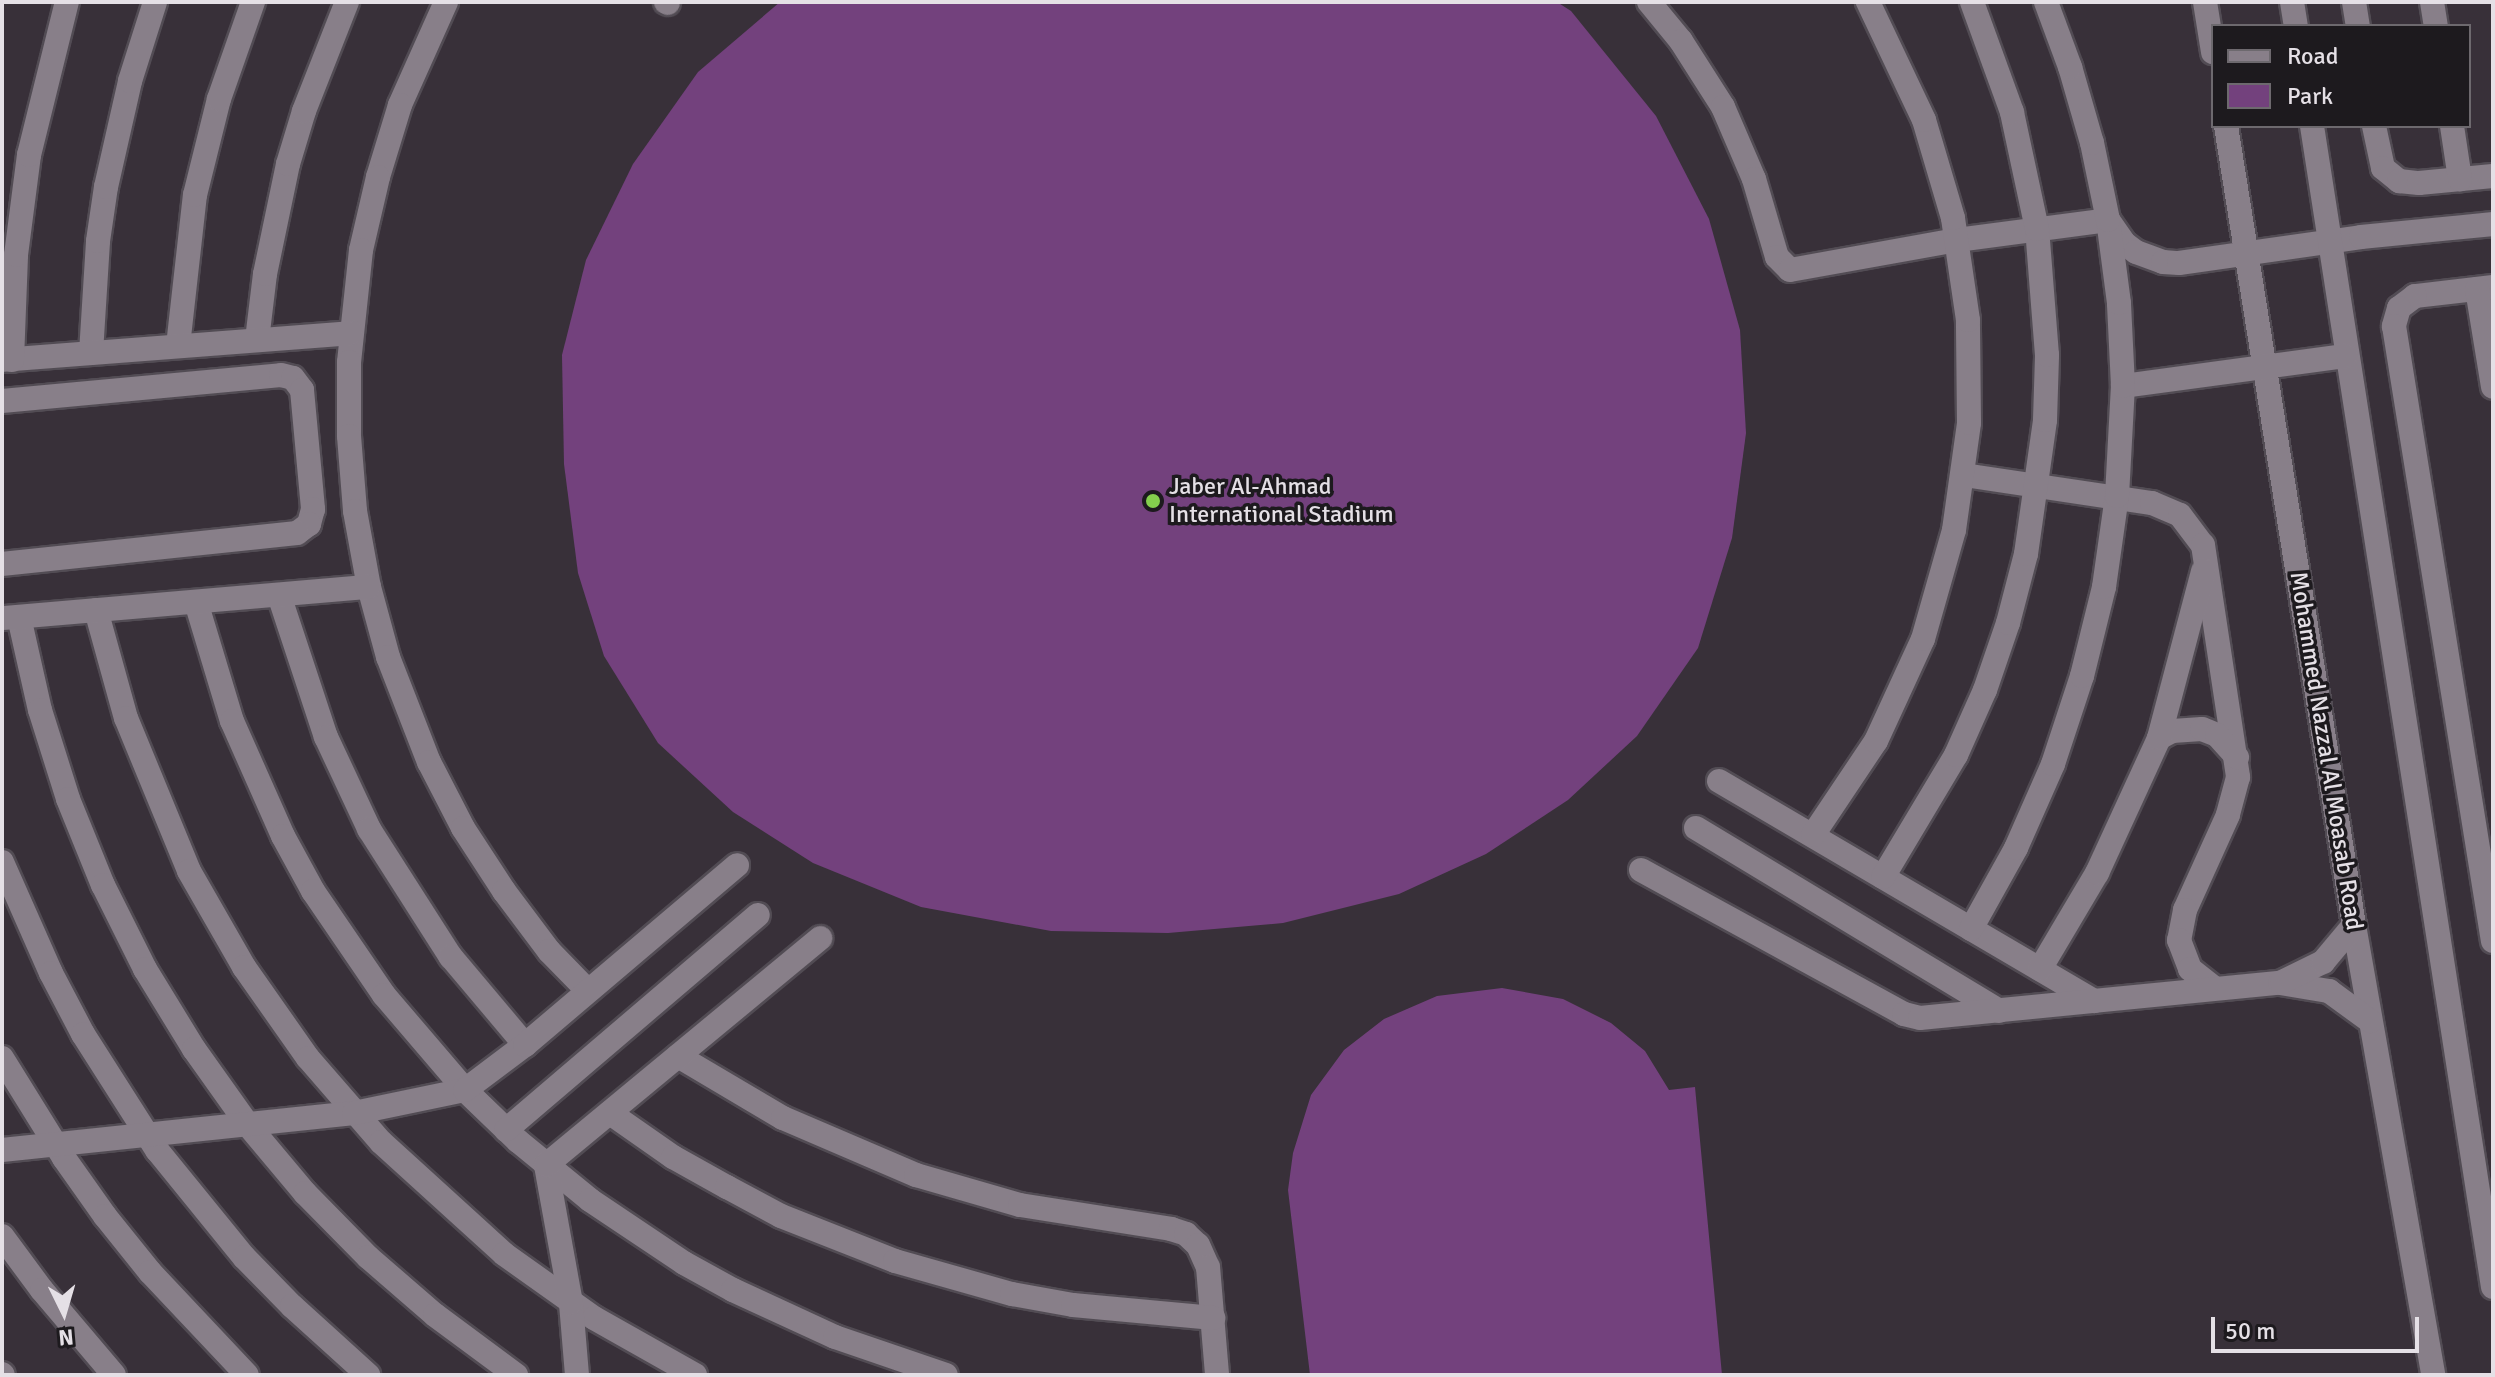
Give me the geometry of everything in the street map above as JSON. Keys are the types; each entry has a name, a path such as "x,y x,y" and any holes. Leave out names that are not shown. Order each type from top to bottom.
{"street":[{"path":"67,2 39,106 27,168 7,360 351,333"},
{"path":"91,353 93,296 106,187 130,81 155,2"},
{"path":"178,346 187,244 198,183 219,99 253,2"},
{"path":"257,340 265,274 288,164 323,58 347,2"},
{"path":"446,2 414,70 381,165 361,250 351,333 348,399 351,474 369,587 400,693 445,796 504,891 549,951 587,990"},
{"path":"1649,2 1681,41 1723,107 1754,179 1777,257 1784,268 1796,271 1957,240 2108,220"},
{"path":"1813,835 1876,741 1923,639 1944,571 1964,475 1970,371 1957,240 1924,120 1868,2"},
{"path":"1883,877 1936,792 1985,690 2023,568 2039,484 2047,355 2037,229 2012,112 1972,2"},
{"path":"1971,929 2016,848 2053,764 2082,676 2104,587 2117,496 2123,386 2119,303 2108,220 2075,82 2046,2"},
{"path":"2205,2 2211,40"},
{"path":"2292,2 2296,24"},
{"path":"2354,2 2358,24"},
{"path":"2432,2 2436,24"},
{"name":"Mohammed Nazzal Al Moasab Road","path":"2226,128 2354,925 2433,1375"},
{"path":"2312,128 2493,1287"},
{"path":"2374,128 2383,168 2399,181 2493,176"},
{"path":"2452,128 2460,179"},
{"path":"2108,220 2124,243 2163,262 2493,224"},
{"path":"2493,387 2485,288 2415,296 2399,308 2394,326 2493,941"},
{"path":"2123,386 2346,356"},
{"path":"2,401 281,375 293,378 302,390 313,509 309,524 297,533 2,564"},
{"path":"1964,475 2152,503 2180,515 2197,534 2207,557 2237,757 2234,798 2180,925 2183,955 2201,980 2214,988"},
{"path":"2040,969 2097,873 2159,738 2207,557"},
{"path":"369,587 10,618 68,799 103,885 145,969 194,1049 248,1125 305,1193 368,1257 435,1315 516,1375"},
{"path":"279,595 326,737 369,829 451,957 525,1045"},
{"path":"196,602 212,662 244,750 283,836 313,891 384,995 465,1090 546,1165 636,1232 733,1290 835,1337 946,1375"},
{"path":"96,610 135,744 189,871 275,1013 354,1113 461,1219 571,1303 695,1375"},
{"path":"2159,738 2172,731 2202,729 2228,745 2237,757"},
{"path":"1719,781 2094,1001"},
{"path":"1696,828 1999,1011"},
{"path":"2,862 51,973 83,1034 148,1136 244,1257 292,1306 368,1375"},
{"path":"2,1150 354,1113 465,1090 525,1045 737,865"},
{"path":"1641,870 1904,1014 1920,1018 2280,983 2329,991 2370,1021"},
{"path":"506,1130 758,915"},
{"path":"2280,983 2323,962 2354,925"},
{"path":"546,1165 820,938"},
{"path":"678,1056 794,1123 916,1175 1020,1205 1179,1231 1198,1245 1206,1259 1217,1375"},
{"path":"2,1058 55,1145 150,1272 247,1375"},
{"path":"610,1113 673,1157 754,1202 895,1261 1043,1300 1134,1313 1213,1318"},
{"path":"546,1165 571,1303 577,1375"},
{"path":"2,1236 42,1290 114,1375"}],"green space":[{"name":"Jaber Al-Ahmad International Stadium","path":"780,2 1557,2 1571,11 1656,116 1709,219 1740,330 1746,433 1732,538 1698,648 1637,736 1568,800 1486,854 1399,894 1283,923 1168,933 1051,931 921,907 813,863 733,812 658,743 604,656 578,573 564,464 562,355 586,260 633,164 698,72"},
{"path":"1502,988 1563,999 1611,1023 1645,1051 1669,1090 1695,1087 1722,1375 1310,1375 1288,1190 1293,1153 1311,1095 1344,1050 1384,1019 1437,996"}],"place":[{"name":"Jaber Al-Ahmad International Stadium","path":"1153,501"}]}
